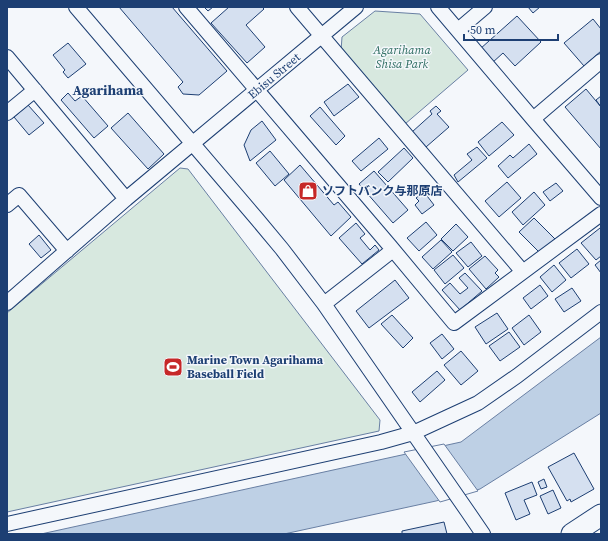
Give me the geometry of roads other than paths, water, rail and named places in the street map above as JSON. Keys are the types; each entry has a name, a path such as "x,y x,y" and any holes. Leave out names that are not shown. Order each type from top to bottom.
{"highway":[{"path":"572,534 601,515"}],"street":[{"path":"76,7 262,225 303,276 324,304 482,534"},
{"path":"186,7 454,323 601,214"},
{"path":"298,7 523,272"},
{"name":"Ebisu Street","path":"7,303 126,199 356,7"},
{"path":"438,7 601,198"},
{"path":"458,30 485,7"},
{"path":"7,57 126,199"},
{"path":"533,119 601,61"},
{"path":"7,114 35,90"},
{"path":"7,205 19,195 67,251"},
{"path":"324,304 393,250"},
{"path":"7,524 381,442 413,433 478,403 517,376 601,312"}],"water":[{"path":"601,337 601,413 480,489 436,501 284,534 41,534 461,442"}],"place":[{"name":"ソフトバンク与那原店","path":"308,191"},
{"name":"Marine Town Agarihama Baseball Field","path":"173,367"}],"district":[{"name":"Agarihama","path":"108,90"}],"park label":[{"name":"Agarihama Shisa Park","path":"402,57"}]}
